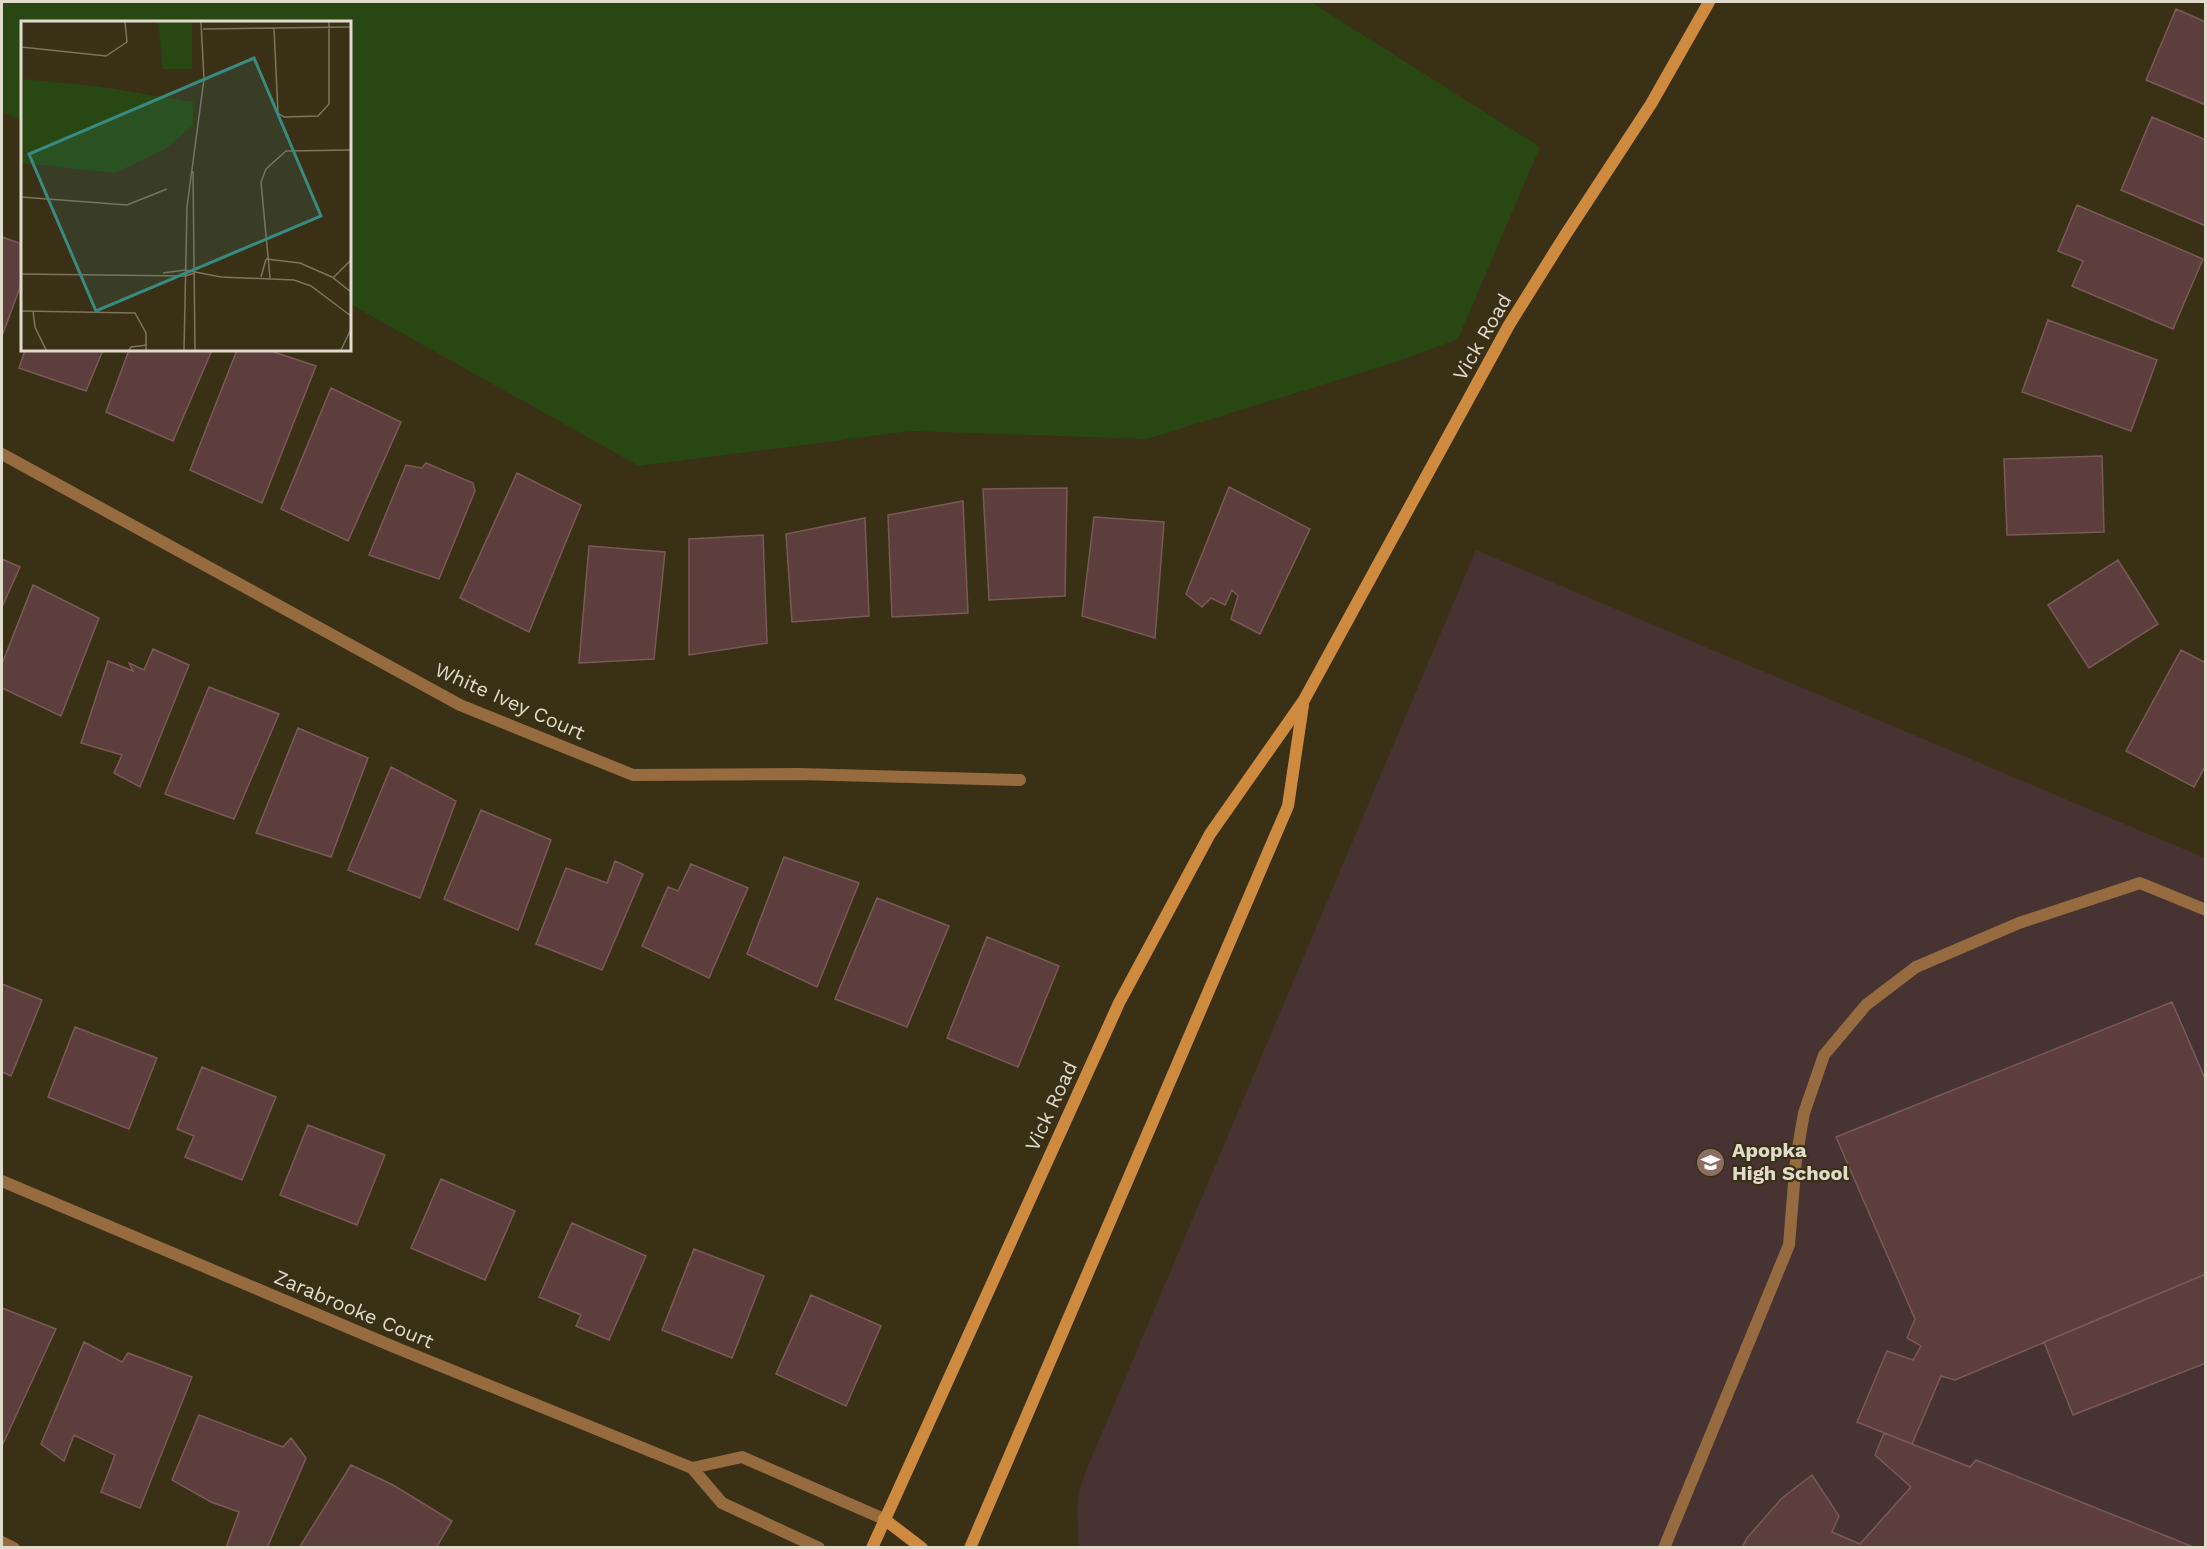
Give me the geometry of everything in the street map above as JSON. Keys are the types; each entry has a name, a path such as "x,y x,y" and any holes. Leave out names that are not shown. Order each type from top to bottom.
{"street":[{"name":"Vick Road","path":"872,1548 1119,1003 1210,834 1304,700 1509,325 1651,104 1709,2"},
{"name":"White Ivey Court","path":"2,454 460,705 633,775 799,774 1020,780"},
{"name":"Vick Road","path":"970,1548 1288,806 1304,700"},
{"path":"1664,1548 1789,1245 1796,1159 1804,1113 1824,1055 1866,1005 1916,967 2019,923 2140,883 2205,910"},
{"name":"Zarabrooke Court","path":"2,1181 399,1349 692,1468"},
{"path":"819,1548 722,1503 692,1468 742,1457 884,1519 922,1548"},
{"path":"2,1542 14,1548"}],"shaded area":[{"name":"Apopka High School","path":"1476,550 2205,858 2205,1547 1079,1548 1077,1511 1080,1488 1088,1466"}],"green space":[{"path":"2,2 1311,2 1540,147 1458,339 1396,362 1147,439 911,431 639,466 351,305 351,21 21,21 21,121 2,111"}],"building":[{"path":"2176,9 2206,22 2206,105 2146,80"},
{"path":"2152,117 2206,140 2206,226 2121,190"},
{"path":"2077,205 2203,259 2173,329 2072,286 2083,261 2058,251"},
{"path":"2,237 21,244 21,285 2,336"},
{"path":"2048,320 2157,360 2131,431 2022,392"},
{"path":"25,351 103,351 86,391 19,368"},
{"path":"129,351 212,351 173,441 106,412"},
{"path":"237,351 271,351 316,366 262,503 190,470"},
{"path":"331,388 401,422 348,541 281,509"},
{"path":"2102,456 2104,532 2007,535 2004,459"},
{"path":"426,463 473,483 475,491 439,579 369,555 406,465 422,468"},
{"path":"517,473 581,505 529,632 460,598"},
{"path":"1229,487 1310,529 1260,634 1231,619 1238,596 1232,590 1225,605 1211,598 1202,607 1186,594"},
{"path":"1067,488 1065,596 989,600 983,489"},
{"path":"963,501 968,613 892,617 888,515"},
{"path":"1094,517 1164,522 1155,638 1082,616"},
{"path":"865,518 869,616 792,622 786,534"},
{"path":"763,535 767,643 689,655 689,539"},
{"path":"589,546 665,552 654,659 579,663"},
{"path":"2,559 20,567 2,607"},
{"path":"2118,560 2158,624 2089,668 2048,605"},
{"path":"33,585 99,618 61,716 2,688 2,664"},
{"path":"153,649 189,665 140,787 114,773 122,755 81,743 108,661 133,671 129,663 144,670"},
{"path":"2181,650 2206,663 2206,765 2194,787 2126,751"},
{"path":"209,687 279,714 234,819 165,794"},
{"path":"298,728 368,758 331,857 256,833"},
{"path":"391,767 456,801 420,898 348,870"},
{"path":"481,810 551,840 518,930 444,899"},
{"path":"784,857 859,883 817,987 747,954"},
{"path":"615,861 643,874 602,970 536,944 566,868 607,883"},
{"path":"691,864 748,888 709,978 642,946 668,887 678,891"},
{"path":"877,898 949,926 907,1027 835,999"},
{"path":"987,937 1059,966 1018,1067 947,1038"},
{"path":"2,984 42,1000 11,1076 2,1072"},
{"path":"2172,1002 2206,1081 2206,1274 1955,1380 1941,1376 1912,1444 1857,1422 1887,1351 1913,1360 1921,1346 1907,1338 1915,1319 1836,1137"},
{"path":"75,1027 157,1058 129,1129 48,1097"},
{"path":"202,1067 276,1097 242,1180 185,1157 194,1136 177,1129"},
{"path":"308,1125 385,1155 357,1225 280,1195"},
{"path":"441,1179 515,1211 485,1280 411,1248"},
{"path":"572,1223 646,1256 609,1340 576,1326 581,1315 539,1297"},
{"path":"694,1249 764,1276 732,1358 662,1330"},
{"path":"2206,1274 2206,1363 2073,1415 2044,1342"},
{"path":"811,1295 881,1326 846,1406 776,1374"},
{"path":"2,1308 56,1329 2,1446"},
{"path":"84,1342 122,1362 128,1353 192,1377 140,1508 101,1492 115,1455 74,1435 64,1461 41,1444"},
{"path":"199,1415 283,1447 291,1438 306,1458 267,1548 226,1548 239,1512 211,1502 172,1480"},
{"path":"1884,1433 1970,1467 1976,1460 2196,1548 1742,1548 1747,1538 1782,1498 1812,1475 1839,1516 1832,1532 1860,1544 1911,1487 1875,1455"},
{"path":"351,1465 393,1485 452,1521 436,1548 299,1548"}],"place":[{"name":"Apopka High School","path":"1711,1162"}]}
